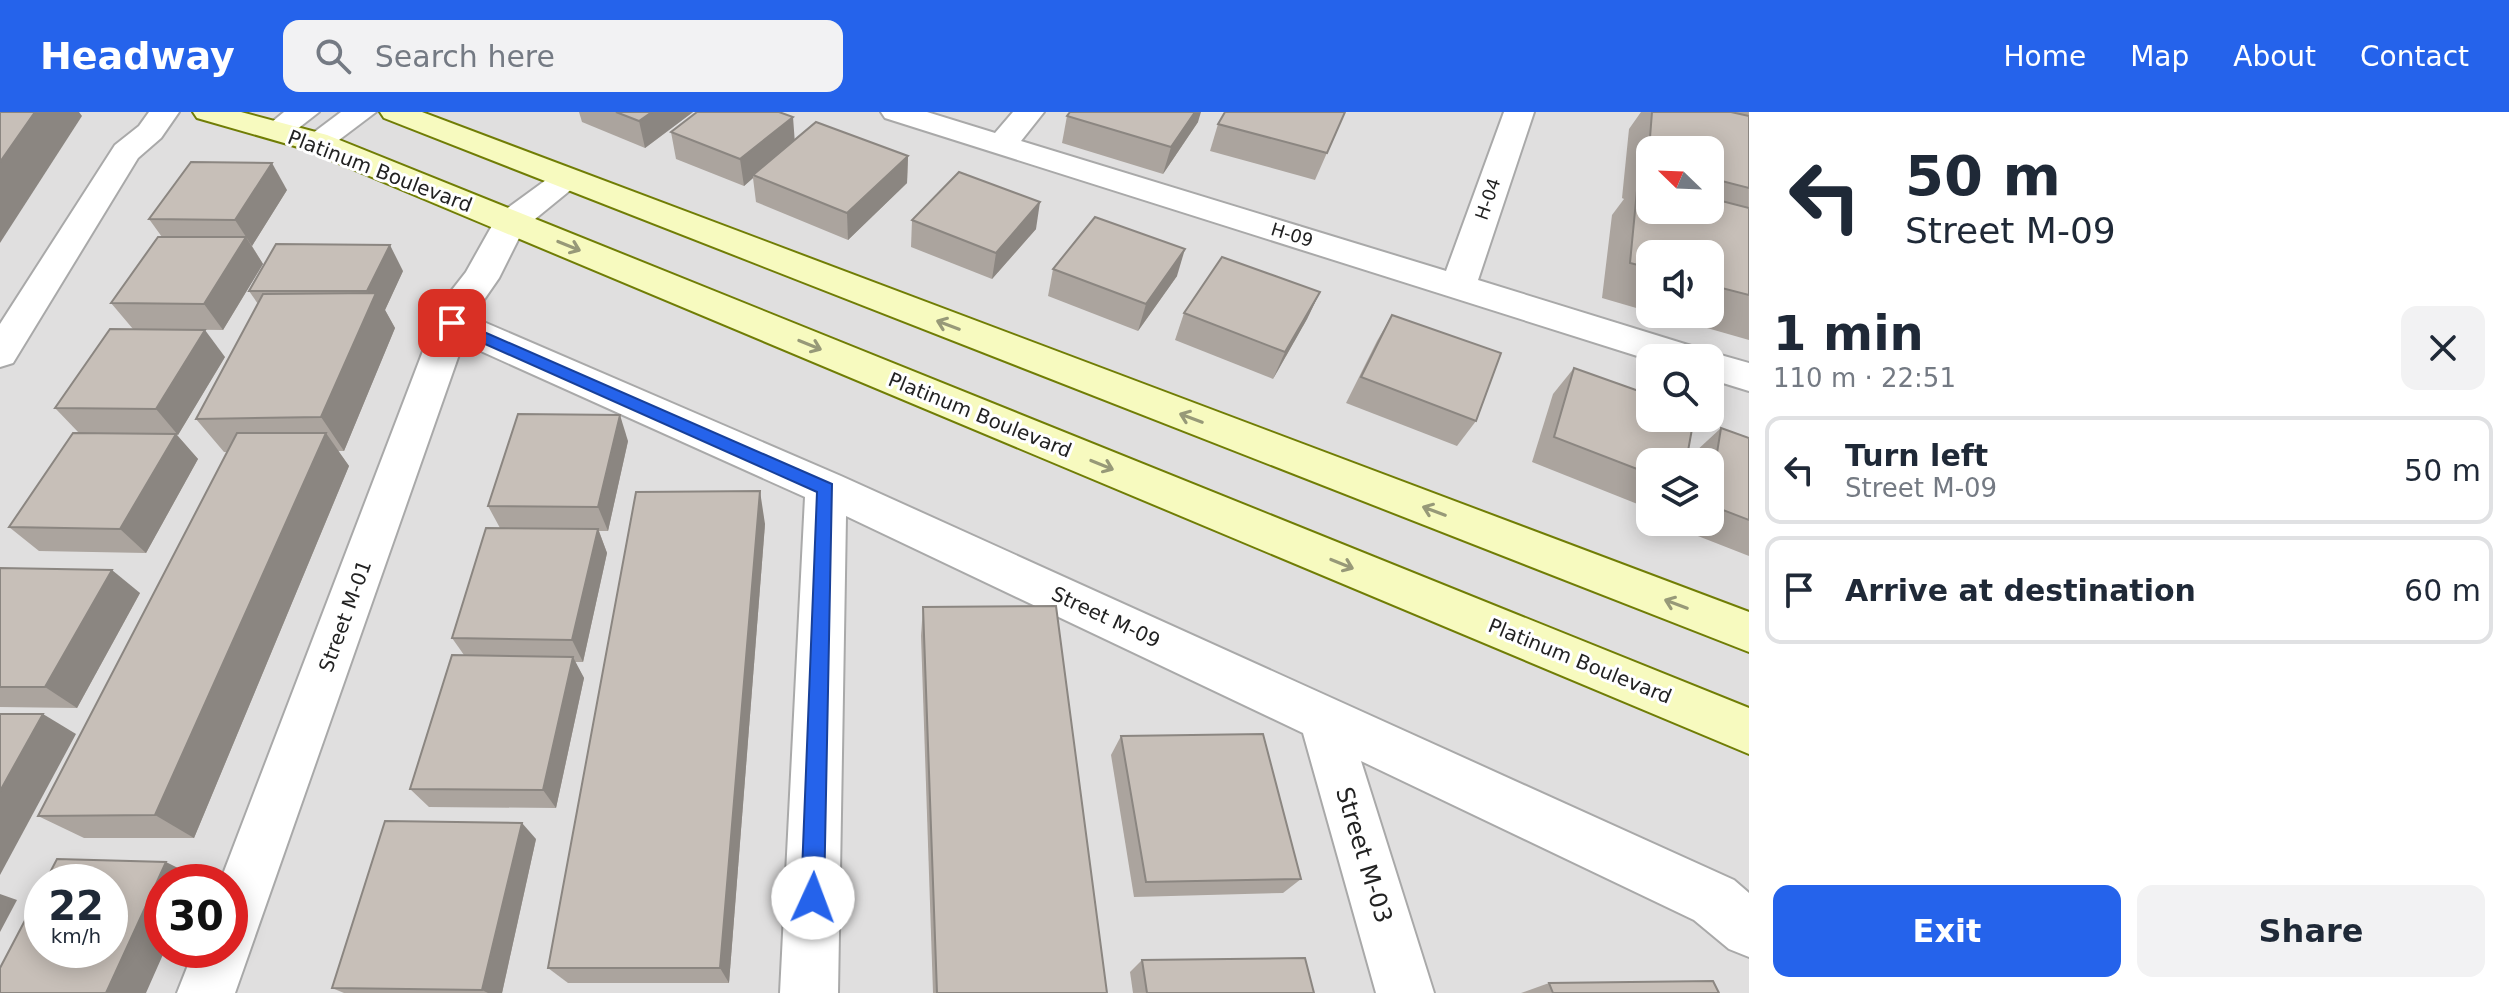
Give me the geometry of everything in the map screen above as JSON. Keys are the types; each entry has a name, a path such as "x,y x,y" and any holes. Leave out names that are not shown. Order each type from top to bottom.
{"street":[{"path":"126,152 122,130 135,112"},
{"path":"0,354 126,152 150,132 164,112"},
{"name":"Platinum Boulevard","path":"208,112 299,128 499,218 1749,731"},
{"path":"299,128 361,112"},
{"path":"395,112 1749,632"},
{"name":"H-09","path":"896,112 1643,344"},
{"path":"1001,145 1029,112"},
{"name":"H-04","path":"1458,286 1519,112"},
{"path":"499,218 557,174"},
{"name":"Street M-01","path":"248,879 455,313 481,278 499,218"},
{"name":"Street M-09","path":"455,313 1714,900 1749,929"},
{"path":"1724,369 1749,377"},
{"path":"809,993 826,488"},
{"name":"Street M-03","path":"1323,718 1405,993"},
{"path":"206,993 215,968"}],"shaded area":[{"path":"0,112 1749,112 1749,993 0,993"}],"building":[{"path":"0,112 35,112 0,162"},
{"path":"616,112 652,112 639,121"},
{"path":"697,112 779,112 793,117 740,159 671,132"},
{"path":"1070,112 1195,112 1171,147 1067,116"},
{"path":"1225,112 1345,112 1327,153 1218,124"},
{"path":"1652,112 1731,112 1749,116 1749,188 1724,182 1724,136 1650,136"},
{"path":"816,122 908,156 847,213 753,175"},
{"path":"191,162 272,163 235,220 149,219"},
{"path":"959,172 1040,202 996,253 912,220"},
{"path":"1636,201 1636,224 1724,224 1724,202 1749,208 1749,295 1724,289 1724,240 1636,240 1636,264 1630,263"},
{"path":"1095,217 1185,249 1146,304 1053,269"},
{"path":"158,237 246,237 204,304 111,303"},
{"path":"276,244 390,245 367,291 249,291"},
{"path":"1222,257 1320,292 1285,352 1184,313"},
{"path":"376,293 321,417 196,419 263,294"},
{"path":"1392,315 1501,353 1476,421 1361,377"},
{"path":"110,329 205,330 156,409 55,408"},
{"path":"1574,368 1636,390 1636,432 1691,432 1689,448 1636,448 1636,469 1554,437"},
{"path":"518,414 620,415 598,507 488,506"},
{"path":"1724,429 1749,438 1749,520 1724,510 1724,448 1718,448 1720,432"},
{"path":"73,433 176,434 120,529 9,527"},
{"path":"237,433 326,433 155,815 38,816"},
{"path":"760,491 720,968 548,968 636,492"},
{"path":"486,528 598,529 572,640 452,638"},
{"path":"0,568 112,570 45,687 0,687"},
{"path":"1056,606 1107,993 937,993 923,607"},
{"path":"452,655 573,657 543,790 410,789"},
{"path":"0,714 43,714 0,791"},
{"path":"1263,734 1301,879 1146,882 1121,736"},
{"path":"385,821 522,823 482,990 332,988"},
{"path":"57,859 166,862 144,864 144,910 128,945 128,864 54,864"},
{"path":"24,922 24,968 117,968 106,993 0,993 0,968"},
{"path":"1305,958 1314,993 1147,993 1142,960"},
{"path":"1713,981 1719,993 1553,993 1549,983"}],"route":[{"path":"452,323 826,488 813,898"}]}
